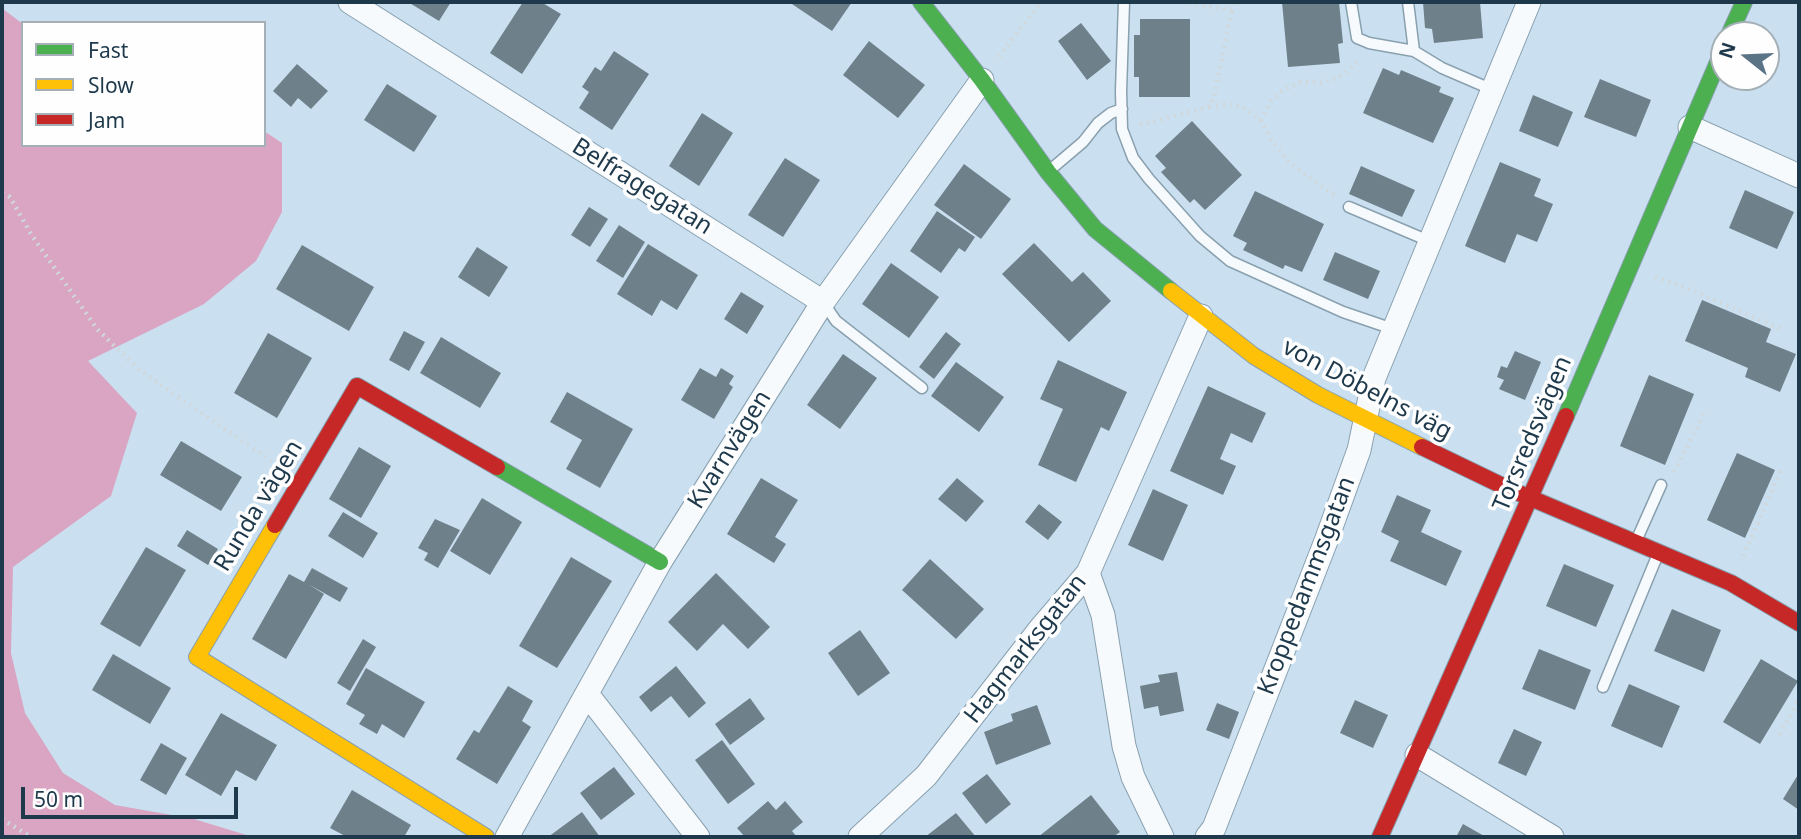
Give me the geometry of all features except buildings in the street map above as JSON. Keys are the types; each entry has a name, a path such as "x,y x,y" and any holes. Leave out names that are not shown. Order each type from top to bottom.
{"street":[{"name":"Belfragegatan","path":"350,2 823,302"},
{"name":"von Döbelns väg","path":"921,2 982,80 1048,172 1095,229 1254,356 1318,395 1367,420 1531,498 1731,583 1799,623"},
{"name":"Kroppedammsgatan","path":"1208,837 1214,828 1326,541 1367,420 1374,378 1529,2"},
{"path":"1736,21 1744,2"},
{"name":"Kvarnvägen","path":"507,837 660,562 823,302 982,80"},
{"name":"Torsredsvägen","path":"1380,837 1531,498 1710,81"},
{"path":"1690,127 1799,176"},
{"name":"Hagmarksgatan","path":"860,837 926,776 1040,629 1088,573 1201,316"},
{"name":"Runda vägen","path":"486,837 197,657 356,386 660,562"},
{"path":"1088,573 1103,615 1124,746 1133,777 1162,837"},
{"path":"587,694 698,837"},
{"path":"1417,755 1552,837"}],"lane":[{"path":"1124,2 1122,129 1133,158 1149,179 1200,236 1230,261 1343,312 1393,329"},
{"path":"1351,2 1357,38 1369,43 1414,51 1442,68 1493,90"},
{"path":"1409,2 1414,51"},
{"path":"1048,172 1083,142 1098,123 1111,113 1122,110"},
{"path":"1349,207 1429,242"},
{"name":"Belfragegatan","path":"823,302 836,321 922,388"},
{"path":"1636,541 1661,485"},
{"path":"1603,687 1659,552"}],"path":[{"path":"982,80 1041,2"},
{"path":"1182,2 1232,10"},
{"path":"1209,107 1214,97 1235,2"},
{"path":"1260,120 1270,102 1299,82 1323,83 1345,74 1360,62 1369,43"},
{"path":"1122,129 1209,107 1228,104 1243,107 1260,120 1291,164 1349,207"},
{"path":"2,193 10,197 31,234 97,329 138,369 300,482"},
{"path":"1628,267 1689,289 1781,329"},
{"path":"1661,485 1677,469 1705,412"},
{"path":"1731,583 1782,468"},
{"path":"1780,735 1799,698"},
{"path":"2,819 31,837"}],"shaded area":[{"path":"3,9 21,22 21,147 266,147 266,132 282,143 282,212 256,261 204,304 88,361 137,413 111,496 13,567 11,653 25,713 63,773 115,805 194,819 253,837 2,837"}],"traffic: fast":[{"path":"921,2 982,80 1048,172 1095,229 1171,291"},
{"path":"1735,21 1744,2"},
{"path":"1566,416 1710,81"},
{"path":"497,467 660,562"}],"traffic: slow":[{"path":"1171,291 1254,356 1318,395 1422,447"},
{"path":"275,525 197,657 486,837"}],"traffic: jam":[{"path":"275,525 357,386 497,467"},
{"path":"1380,837 1566,416"},
{"path":"1422,447 1507,488 1731,583 1799,623"}]}
